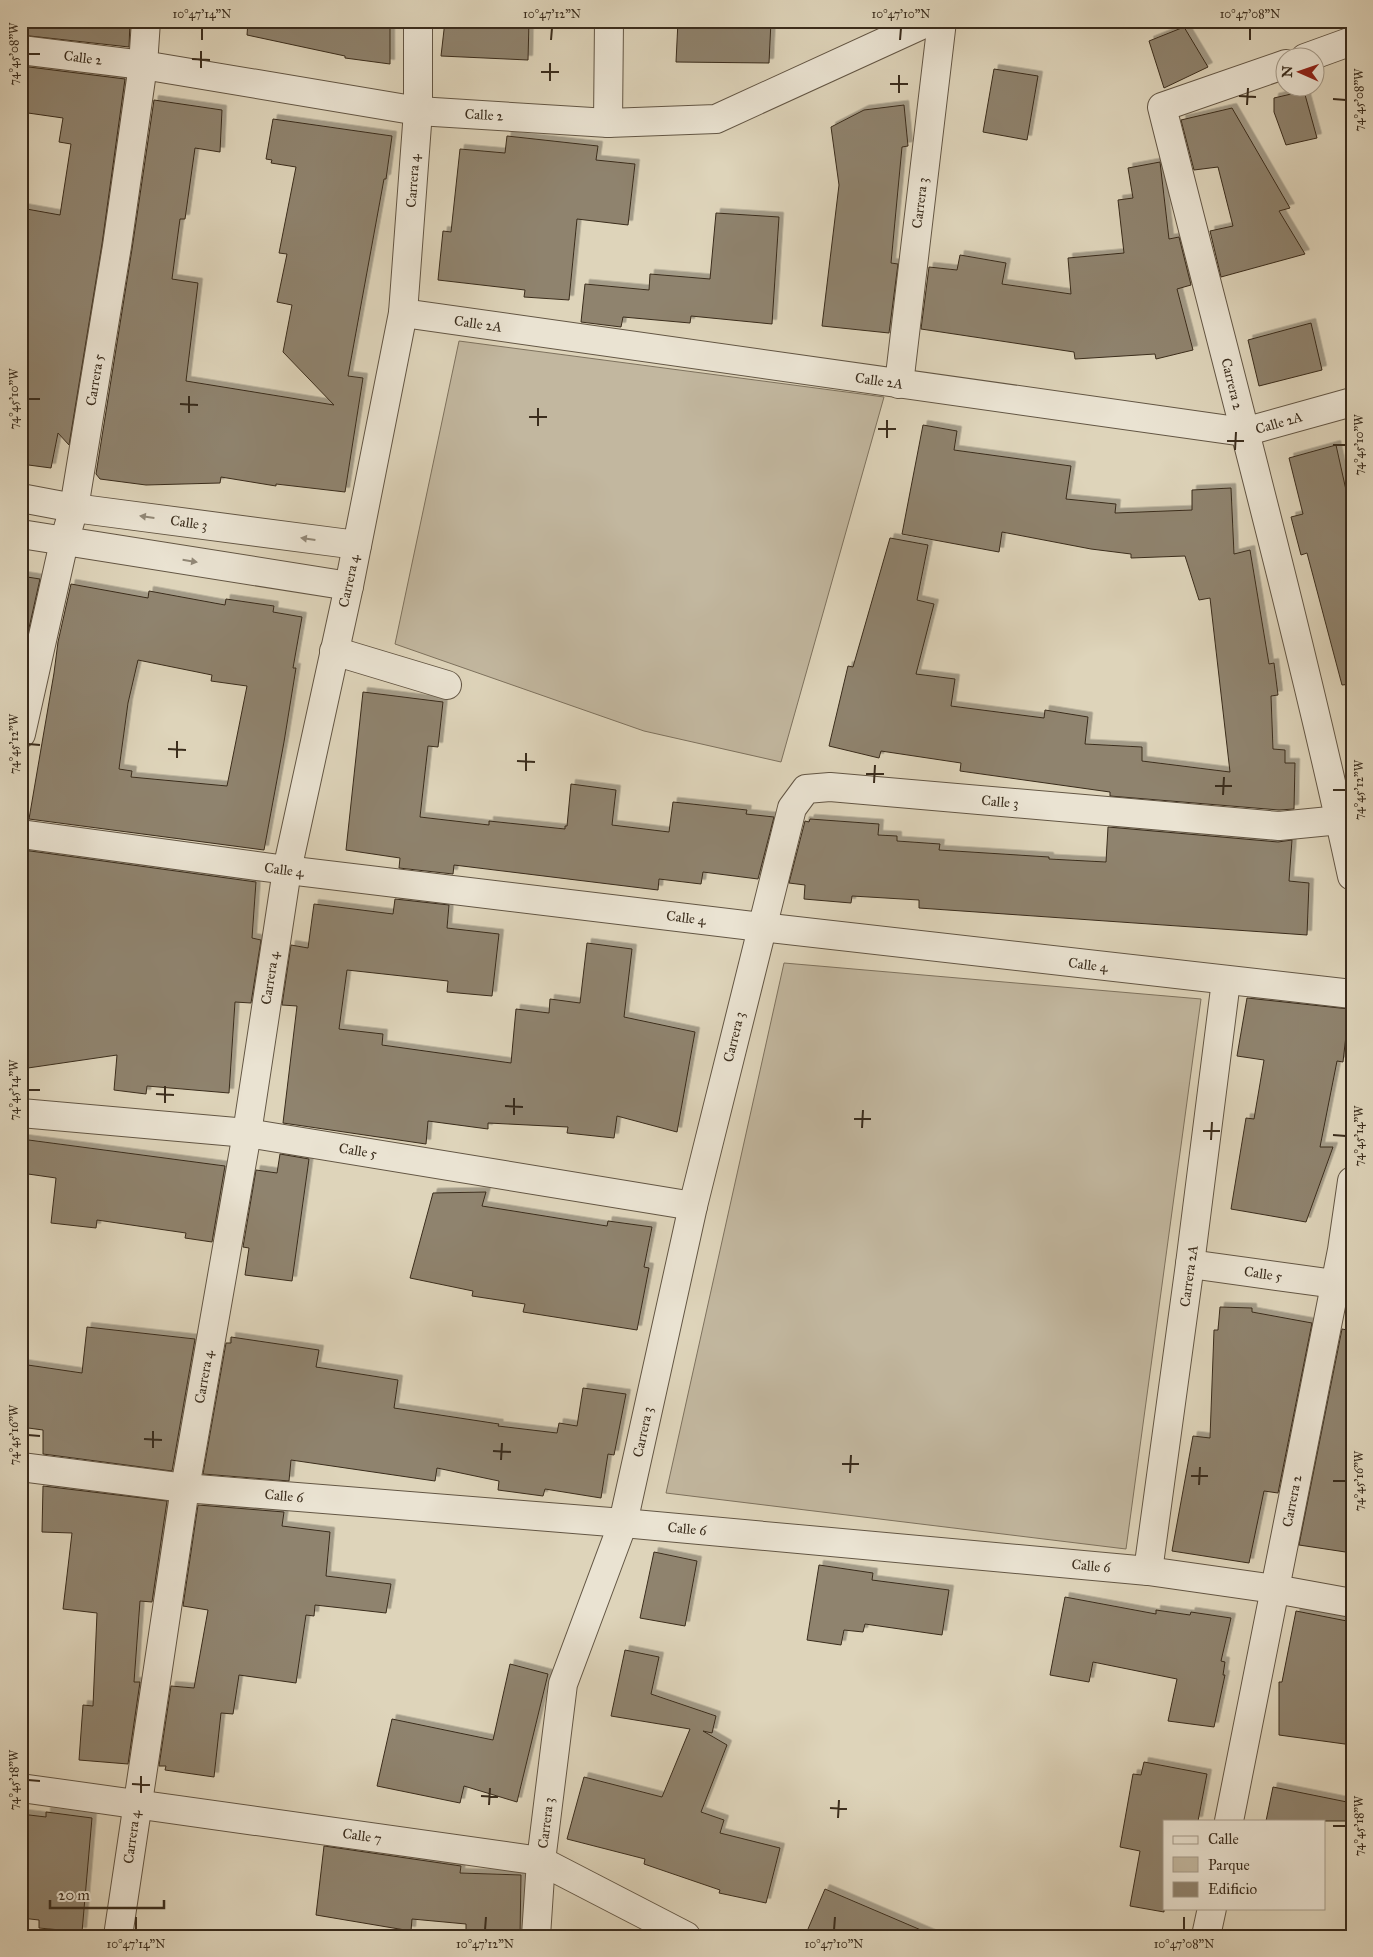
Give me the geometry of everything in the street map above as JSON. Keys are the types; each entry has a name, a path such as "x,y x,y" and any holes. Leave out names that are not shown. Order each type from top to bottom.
{"street":[{"name":"Carrera 5","path":"21,734 64,542 74,508 116,255 143,65 146,21"},
{"name":"Carrera 4","path":"118,1936 136,1804 185,1488 247,1133 287,870 349,586 403,313 418,111 418,21"},
{"path":"608,123 609,21"},
{"name":"Calle 2","path":"21,50 143,65 418,111 608,123 716,119 930,21"},
{"name":"Carrera 3","path":"899,384 942,21"},
{"path":"1326,51 1352,42"},
{"name":"Carrera 2","path":"1276,67 1162,107 1244,432 1274,540 1352,876"},
{"name":"Calle 2A","path":"403,313 1244,432 1352,402"},
{"name":"Calle 3","path":"21,498 74,508 357,545"},
{"path":"21,534 349,586"},
{"path":"334,651 447,685"},
{"name":"Calle 3","path":"761,927 792,808 806,789 830,787 1279,826 1340,820"},
{"name":"Calle 4","path":"21,834 287,870 761,927 1352,994"},
{"name":"Carrera 3","path":"536,1936 541,1861 563,1684 623,1523 693,1206 761,927"},
{"name":"Carrera 2A","path":"1148,1571 1226,981"},
{"name":"Calle 5","path":"21,1113 247,1133 693,1206"},
{"name":"Carrera 2","path":"1229,1820 1335,1284 1352,1180"},
{"name":"Calle 5","path":"1190,1264 1335,1284"},
{"name":"Calle 6","path":"21,1467 185,1488 623,1523 1148,1571 1274,1589 1352,1603"},
{"name":"Calle 7","path":"21,1788 541,1861 686,1936"},
{"path":"1206,1936 1212,1910"}],"green space":[{"path":"459,341 884,397 781,762 644,731 395,644"},
{"path":"784,963 1201,999 1126,1549 666,1493"}],"building":[{"path":"21,21 130,21 129,47 21,35"},
{"path":"248,21 390,21 390,64 345,58 345,56 247,35"},
{"path":"445,21 529,21 528,60 441,56"},
{"path":"678,21 771,21 769,63 676,62"},
{"path":"1184,27 1208,67 1164,88 1149,41"},
{"path":"21,66 125,79 102,244 69,445 58,433 51,468 21,464 21,208 60,215 71,144 59,142 63,118 21,112"},
{"path":"994,69 1038,76 1027,140 983,132"},
{"path":"1274,98 1306,98 1317,138 1286,145 1274,112"},
{"path":"154,100 222,110 220,152 195,148 185,219 180,219 172,279 198,283 186,381 334,405 283,352 292,305 277,302 287,254 279,253 296,167 271,163 272,160 266,159 273,119 392,136 386,179 384,179 348,376 363,378 345,492 276,484 276,486 221,477 220,483 146,485 100,479 96,474"},
{"path":"904,105 908,146 902,147 891,263 898,264 889,333 822,326 839,185 831,127 864,110"},
{"path":"1232,108 1290,208 1279,211 1305,254 1221,277 1210,231 1233,226 1218,167 1194,170 1181,120"},
{"path":"507,136 598,146 596,160 635,164 628,225 577,219 569,300 524,297 525,290 438,280 443,231 451,232 460,149 505,153"},
{"path":"1160,162 1169,239 1179,237 1191,285 1177,289 1193,350 1156,359 1155,354 1075,359 1074,352 921,329 929,267 957,270 960,255 1006,263 1002,284 1071,294 1068,258 1124,253 1118,200 1133,198 1128,168"},
{"path":"716,213 779,217 772,324 691,316 690,323 623,317 621,327 581,322 585,284 649,290 650,274 710,279"},
{"path":"1311,323 1322,370 1259,386 1248,340"},
{"path":"923,425 957,431 954,450 1071,466 1066,499 1116,504 1115,513 1192,510 1192,490 1231,488 1234,554 1250,550 1269,664 1274,663 1278,695 1271,696 1273,749 1285,750 1285,763 1295,763 1294,809 1279,810 1110,796 1110,792 960,771 961,763 881,751 879,758 829,746 848,666 853,667 890,538 928,545 917,600 934,604 916,674 955,679 951,706 1044,718 1045,710 1088,717 1085,744 1142,747 1142,761 1230,772 1210,598 1199,600 1185,556 1131,558 1131,554 1091,549 1002,532 999,552 902,534"},
{"path":"1336,445 1352,517 1352,684 1342,685 1307,553 1301,555 1291,517 1303,514 1289,458"},
{"path":"21,576 40,579 27,637 21,636"},
{"path":"71,584 148,598 149,591 225,605 226,599 274,606 273,612 302,617 293,668 296,668 284,742 264,850 29,819 58,642","holes":["138,660 212,675 211,681 247,686 227,786 131,777 132,771 119,769 128,703"]},
{"path":"363,692 443,702 438,747 428,746 420,817 489,825 489,821 565,829 565,826 567,826 571,784 616,790 612,825 669,832 673,802 747,810 746,814 774,817 758,879 703,872 701,884 659,879 658,890 454,865 453,874 399,868 400,858 346,850"},
{"path":"810,819 879,824 878,835 897,836 897,841 940,844 939,850 1106,862 1108,827 1278,842 1292,840 1289,881 1309,883 1307,935 919,908 919,900 852,896 851,903 804,899 805,885 789,883 805,821 809,822"},
{"path":"23,850 256,882 252,938 261,940 251,1003 235,1002 229,1093 147,1086 146,1094 114,1090 117,1055 21,1069 21,862"},
{"path":"395,899 449,905 447,928 499,934 492,996 447,992 448,981 347,970 339,1029 383,1034 382,1045 511,1063 516,1009 549,1013 550,999 580,1003 587,943 632,949 624,1017 695,1032 677,1132 617,1116 614,1138 567,1133 568,1127 488,1123 488,1129 428,1121 426,1144 283,1123 297,1006 282,1005 291,945 308,948 314,904 393,914"},
{"path":"1247,998 1349,1009 1343,1062 1337,1061 1320,1147 1333,1147 1306,1222 1231,1209 1246,1118 1254,1119 1264,1060 1237,1056"},
{"path":"21,1139 225,1166 212,1242 185,1238 186,1233 97,1220 96,1228 51,1223 56,1178 21,1173"},
{"path":"280,1154 309,1159 292,1281 245,1275 249,1248 243,1247 256,1170 277,1173"},
{"path":"486,1192 482,1206 607,1226 608,1221 652,1227 644,1267 649,1268 637,1330 523,1312 525,1304 472,1296 473,1291 410,1278 433,1193"},
{"path":"1220,1307 1252,1308 1252,1312 1312,1323 1278,1493 1264,1491 1249,1563 1172,1551 1193,1436 1210,1438 1214,1330 1218,1330"},
{"path":"87,1327 195,1339 172,1471 43,1454 43,1430 21,1427 21,1364 82,1373"},
{"path":"1342,1329 1352,1331 1352,1553 1299,1545"},
{"path":"231,1337 319,1350 316,1367 398,1380 394,1408 499,1424 498,1426 557,1433 559,1423 577,1426 583,1388 626,1394 614,1455 608,1454 601,1498 545,1489 543,1496 498,1490 499,1481 437,1468 435,1481 291,1460 289,1481 203,1474 226,1343 231,1343"},
{"path":"43,1486 167,1501 152,1602 140,1601 134,1682 140,1682 128,1764 79,1760 83,1705 93,1706 97,1613 63,1609 72,1533 42,1532"},
{"path":"198,1505 284,1512 282,1526 330,1532 326,1576 391,1584 386,1613 315,1605 314,1616 306,1615 296,1683 239,1675 233,1714 221,1713 214,1777 165,1770 166,1766 159,1766 171,1686 194,1688 208,1610 183,1606"},
{"path":"654,1552 697,1561 685,1626 640,1618"},
{"path":"819,1565 873,1573 872,1580 949,1590 942,1635 865,1624 863,1632 844,1630 841,1645 807,1640"},
{"path":"1065,1597 1156,1614 1156,1610 1190,1615 1191,1612 1231,1618 1221,1661 1225,1662 1223,1675 1225,1675 1214,1727 1168,1721 1177,1679 1093,1662 1089,1682 1050,1675"},
{"path":"1296,1611 1352,1622 1352,1745 1279,1735 1279,1682 1282,1682"},
{"path":"625,1650 659,1657 651,1694 716,1716 712,1733 703,1731 727,1745 701,1812 724,1820 720,1833 780,1848 766,1903 719,1893 720,1890 644,1864 645,1859 567,1839 584,1777 662,1797 690,1729 611,1716"},
{"path":"510,1664 548,1674 517,1802 464,1786 460,1803 377,1786 392,1719 493,1740"},
{"path":"1144,1762 1207,1774 1198,1820 1163,1820 1164,1912 1130,1906 1140,1851 1120,1847 1133,1774 1141,1775"},
{"path":"1273,1787 1352,1803 1352,1821 1266,1820"},
{"path":"46,1812 92,1818 82,1932 39,1928 39,1920 21,1918 21,1814 46,1817"},
{"path":"324,1846 461,1866 460,1873 521,1875 520,1936 466,1936 466,1924 412,1919 411,1931 316,1915"},
{"path":"825,1889 935,1936 805,1936"}]}
